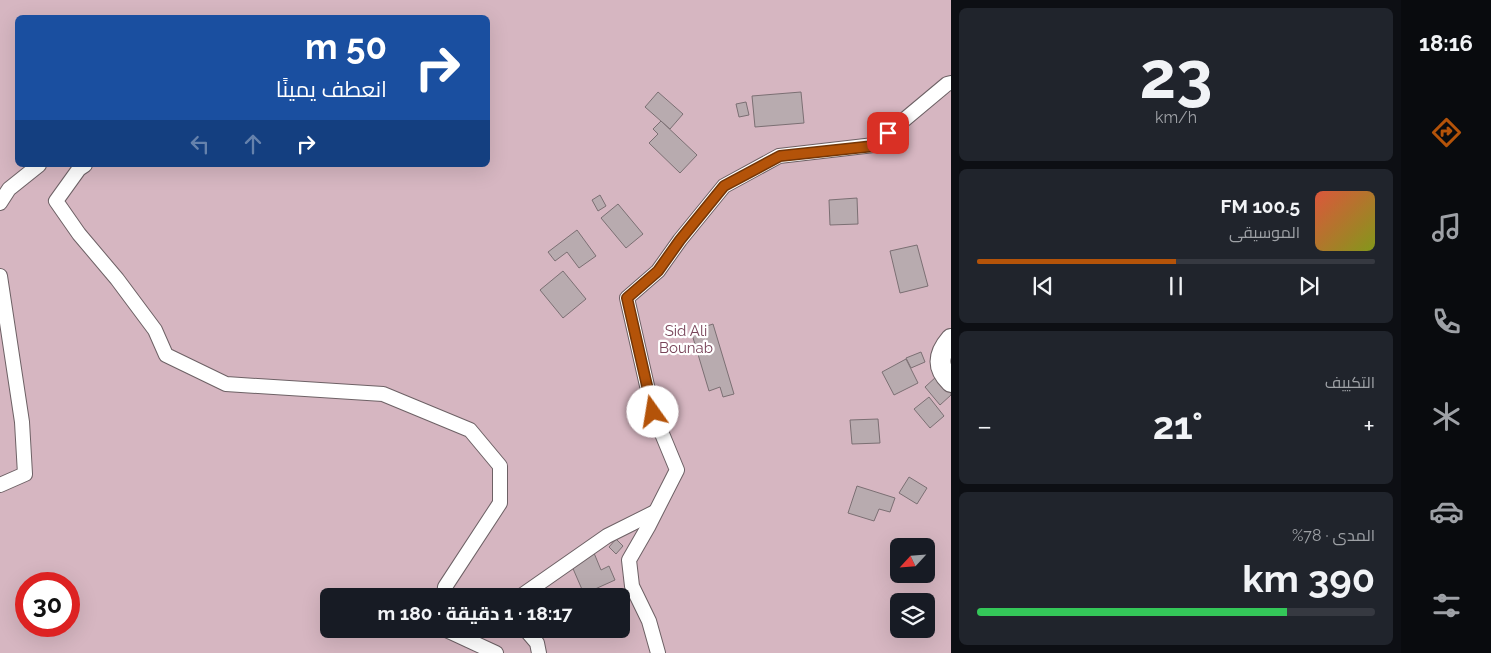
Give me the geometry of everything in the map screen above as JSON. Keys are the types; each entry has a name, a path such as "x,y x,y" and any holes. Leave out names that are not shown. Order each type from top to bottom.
{"main road":[{"path":"951,339 944,347 939,360 943,374 951,382"}],"street":[{"path":"658,653 649,621 632,586 629,560 677,470 653,412 627,298 658,271 680,240 724,186 780,156 874,146 947,84 951,83"},
{"path":"0,203 9,189 36,167"},
{"path":"82,167 56,201 79,234 117,279 155,330 166,355 226,384 383,394 470,430 500,466 500,504 445,588"},
{"path":"0,276 22,422 25,474 0,485"},
{"path":"532,588 607,536 655,512"},
{"path":"464,638 496,653"},
{"path":"533,638 537,643 539,653"}],"green space":[{"name":"Sid Ali Bounab","path":"0,0 951,0 951,653 0,653"}],"building":[{"path":"658,92 683,114 670,129 645,107"},
{"path":"801,92 804,123 755,127 752,96"},
{"path":"746,102 749,115 739,117 736,104"},
{"path":"661,121 697,155 680,173 649,143 658,134 653,129"},
{"path":"600,195 606,206 598,211 592,200"},
{"path":"857,198 858,224 830,225 829,200"},
{"path":"618,204 643,234 626,248 601,218"},
{"path":"577,230 596,256 579,268 567,252 555,261 548,252"},
{"path":"917,245 928,286 900,293 890,251"},
{"path":"563,271 586,299 563,318 540,290"},
{"path":"713,324 734,394 723,397 720,387 709,391 691,331"},
{"path":"921,352 925,362 911,368 906,358"},
{"path":"906,359 918,383 894,395 882,372"},
{"path":"937,376 951,392 951,395 940,405 925,387"},
{"path":"929,397 944,416 930,428 914,409"},
{"path":"878,419 880,443 852,444 850,420"},
{"path":"909,477 927,488 917,504 899,493"},
{"path":"857,486 895,498 890,512 879,509 874,521 848,513"},
{"path":"616,539 623,546 616,554 609,547"},
{"path":"594,553 601,570 609,566 615,580 597,588 581,588 571,564"}],"route":[{"path":"653,412 627,298 658,271 680,240 724,186 780,156 874,146 888,133"}]}
